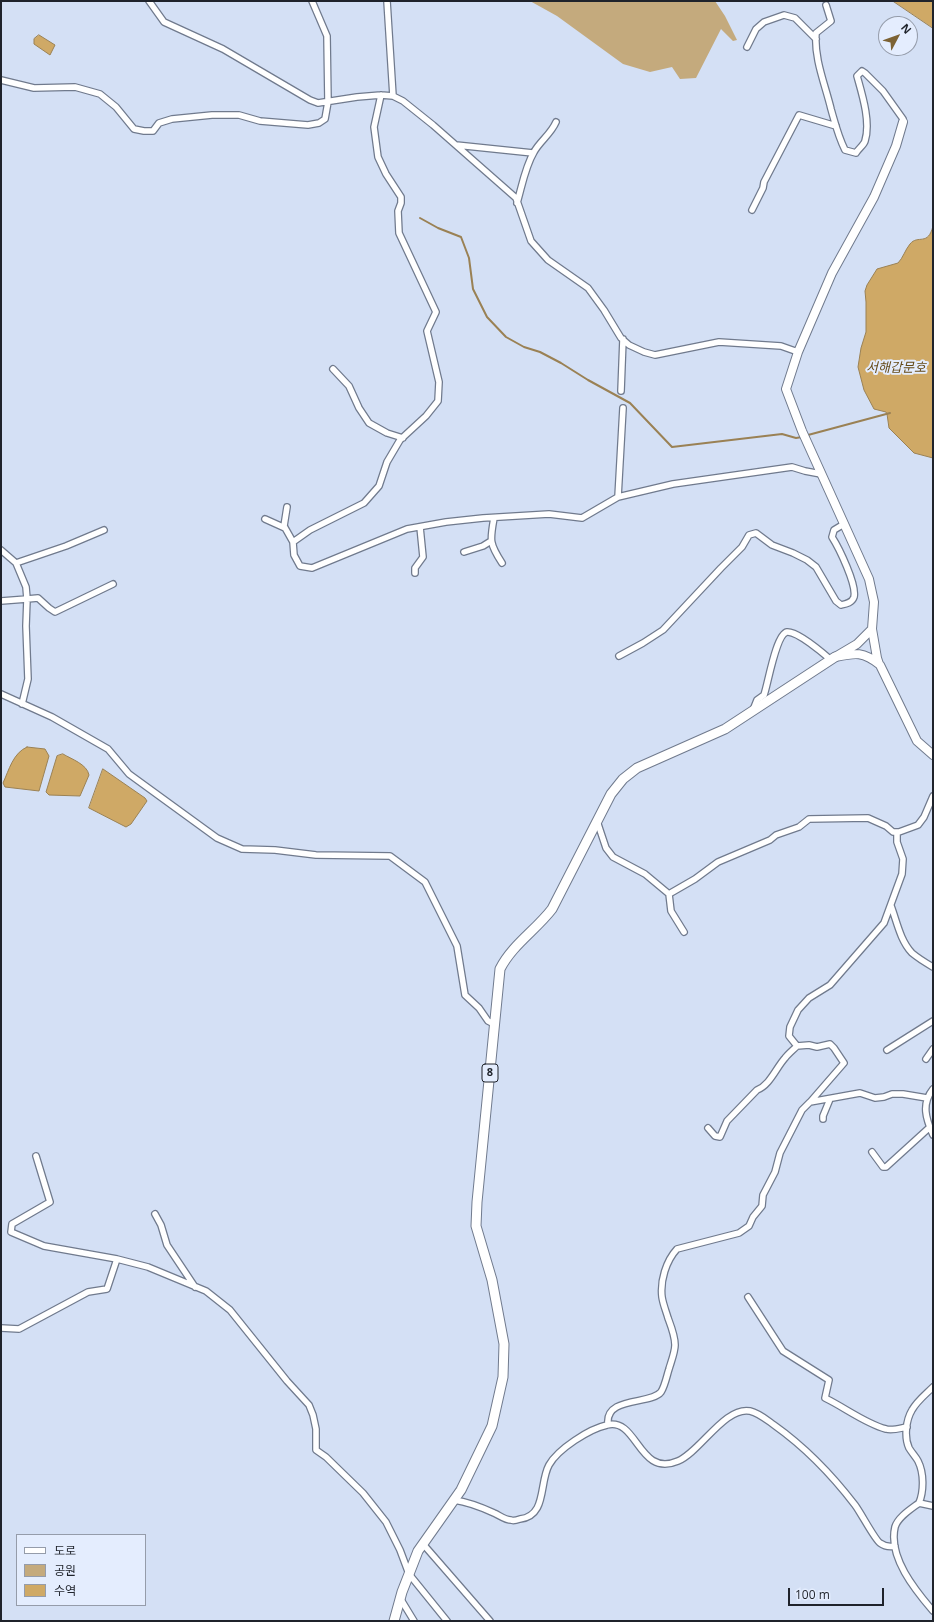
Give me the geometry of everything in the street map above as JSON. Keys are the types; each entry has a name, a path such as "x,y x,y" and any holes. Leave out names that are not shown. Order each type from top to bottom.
{"main road":[{"name":"8","path":"394,1621 400,1598 418,1551 461,1490 492,1426 503,1377 504,1344 492,1280 476,1226 477,1202 500,969 506,958 543,921 552,909 611,794 623,779 637,768 725,728 833,658"}],"street":[{"path":"149,1 164,22 223,49 310,100 318,103 357,97 393,96 409,106 516,198 531,241 548,260 588,288 623,340 634,347 655,355 719,342 781,346 798,352"},
{"path":"1,80 34,88 75,87 100,94 116,107 134,129 144,131 153,130 159,123 172,119 212,115 239,115 260,121 308,124 319,123 325,119 328,102 327,36 312,1"},
{"path":"387,1 393,96"},
{"path":"826,5 831,21 816,33 815,44 824,85 838,136 845,150 856,153 865,141 867,121 863,97 857,76 862,72 865,73 883,91 904,122 896,146 874,197 832,273 798,352 786,389 821,474 869,579 874,602 872,629 877,658 917,741 933,755"},
{"path":"747,47 756,29 764,22 784,15 795,18 816,39"},
{"path":"293,542 310,530 364,503 378,486 387,462 403,438 426,416 438,401 439,382 427,331 436,312 399,233 398,211 401,203 401,197 386,174 378,157 374,127 381,96"},
{"path":"752,210 763,188 764,182 799,115 836,126"},
{"path":"517,203 525,173 533,153 546,135 553,129 556,122"},
{"path":"456,145 533,153"},
{"path":"621,391 623,340"},
{"path":"333,369 349,386 359,408 369,423 387,433 403,438"},
{"path":"618,497 623,408"},
{"path":"287,507 284,526 293,542 294,555 300,566 312,568 407,529 446,522 549,514 582,518 618,497 699,480 792,467 805,472 821,474"},
{"path":"494,518 491,541 495,552 502,563"},
{"path":"265,519 285,528"},
{"path":"619,656 644,643 663,630 742,547 749,535 756,533 772,545 807,560 816,567 836,601 841,605 850,603 854,598 854,591 844,560 832,538 834,530 844,524"},
{"path":"416,573 415,568 423,557 420,527"},
{"path":"16,563 66,546 104,530"},
{"path":"464,552 482,546 491,541"},
{"path":"1,550 16,563 26,587 28,679 22,704"},
{"path":"1,601 38,598 54,612 113,584"},
{"path":"833,658 857,644 872,629"},
{"path":"753,711 758,700 764,695 782,634 787,632 793,633 833,658 854,653 863,654 880,665"},
{"path":"1,694 52,717 108,749 129,774 217,838 242,849 275,850 316,855 390,856 425,882 457,946 465,994 479,1008 488,1021 494,1024"},
{"path":"669,894 696,879 718,862 799,827 809,819 868,818 886,826 893,832 911,829 918,825 924,817 933,796"},
{"path":"597,821 606,848 614,857 645,874 669,894 671,911 684,932"},
{"path":"797,1046 789,1036 790,1027 798,1010 809,998 830,985 884,924 902,874 903,859 897,842 897,832"},
{"path":"891,906 902,939 908,948 913,954 933,967"},
{"path":"887,1050 923,1029 933,1021"},
{"path":"608,1424 610,1413 619,1406 633,1400 653,1397 660,1392 664,1385 675,1345 662,1297 663,1278 668,1261 672,1254 677,1249 739,1233 749,1226 753,1217 762,1206 763,1195 775,1172 780,1153 802,1110 844,1063 830,1044 817,1047 809,1045 797,1046 784,1058 767,1081 727,1121 720,1137 715,1136 708,1128"},
{"path":"926,1059 933,1049"},
{"path":"933,1089 927,1098 925,1118 933,1135"},
{"path":"810,1102 860,1092 875,1098 892,1094 903,1094 927,1098"},
{"path":"823,1119 822,1116 830,1099"},
{"path":"872,1152 882,1167 886,1167 930,1127"},
{"path":"36,1156 50,1202 12,1224 11,1232 44,1246 117,1259 148,1267 206,1291 230,1310 287,1381 309,1405 316,1429 316,1450 326,1457 363,1493 386,1522 400,1550 409,1574 447,1621"},
{"path":"155,1214 161,1225 167,1245 195,1287"},
{"path":"1,1328 19,1329 88,1292 107,1289 117,1259"},
{"path":"748,1297 784,1351 829,1380 825,1398 840,1405 853,1415 886,1430 907,1427"},
{"path":"933,1387 913,1408 908,1417 906,1435 909,1447 918,1461 922,1474 922,1487 918,1503 905,1513 896,1526 894,1546 914,1589 933,1611"},
{"path":"454,1500 469,1502 511,1520 526,1518 536,1511 540,1502 548,1466 556,1455 568,1444 608,1424 620,1425 630,1433 647,1457 659,1463 669,1464 680,1460 712,1433 726,1418 738,1412 750,1411 764,1418 785,1432 806,1451 824,1469 855,1505 880,1543 889,1547 894,1546"},
{"path":"918,1503 933,1506"},
{"path":"423,1544 490,1621"},
{"path":"400,1598 414,1621"}],"green space":[{"path":"530,1 715,1 725,16 737,40 733,41 721,29 696,78 680,79 672,67 650,72 623,64 557,16"}],"water":[{"path":"893,1 933,1 933,28 918,18 918,16 915,16"},
{"path":"39,35 55,45 50,55 34,44 34,39"},
{"name":"서해갑문호","path":"933,226 933,458 914,453 889,428 886,412 874,409 864,390 858,367 861,348 866,332 865,291 867,285 877,269 898,263 910,244 913,241 926,238 931,232"},
{"path":"27,747 45,749 49,756 39,791 5,787 3,783 12,762 18,753"},
{"path":"63,754 82,765 88,771 89,775 80,796 49,795 46,792 57,756"},
{"path":"103,769 145,798 147,801 131,824 126,827 89,808"}],"waterway":[{"path":"420,218 438,228 461,237 469,258 473,289 487,317 506,337 524,347 540,352 561,363 630,403 672,447 782,434 796,438 802,437"},
{"path":"808,435 890,413"}]}
